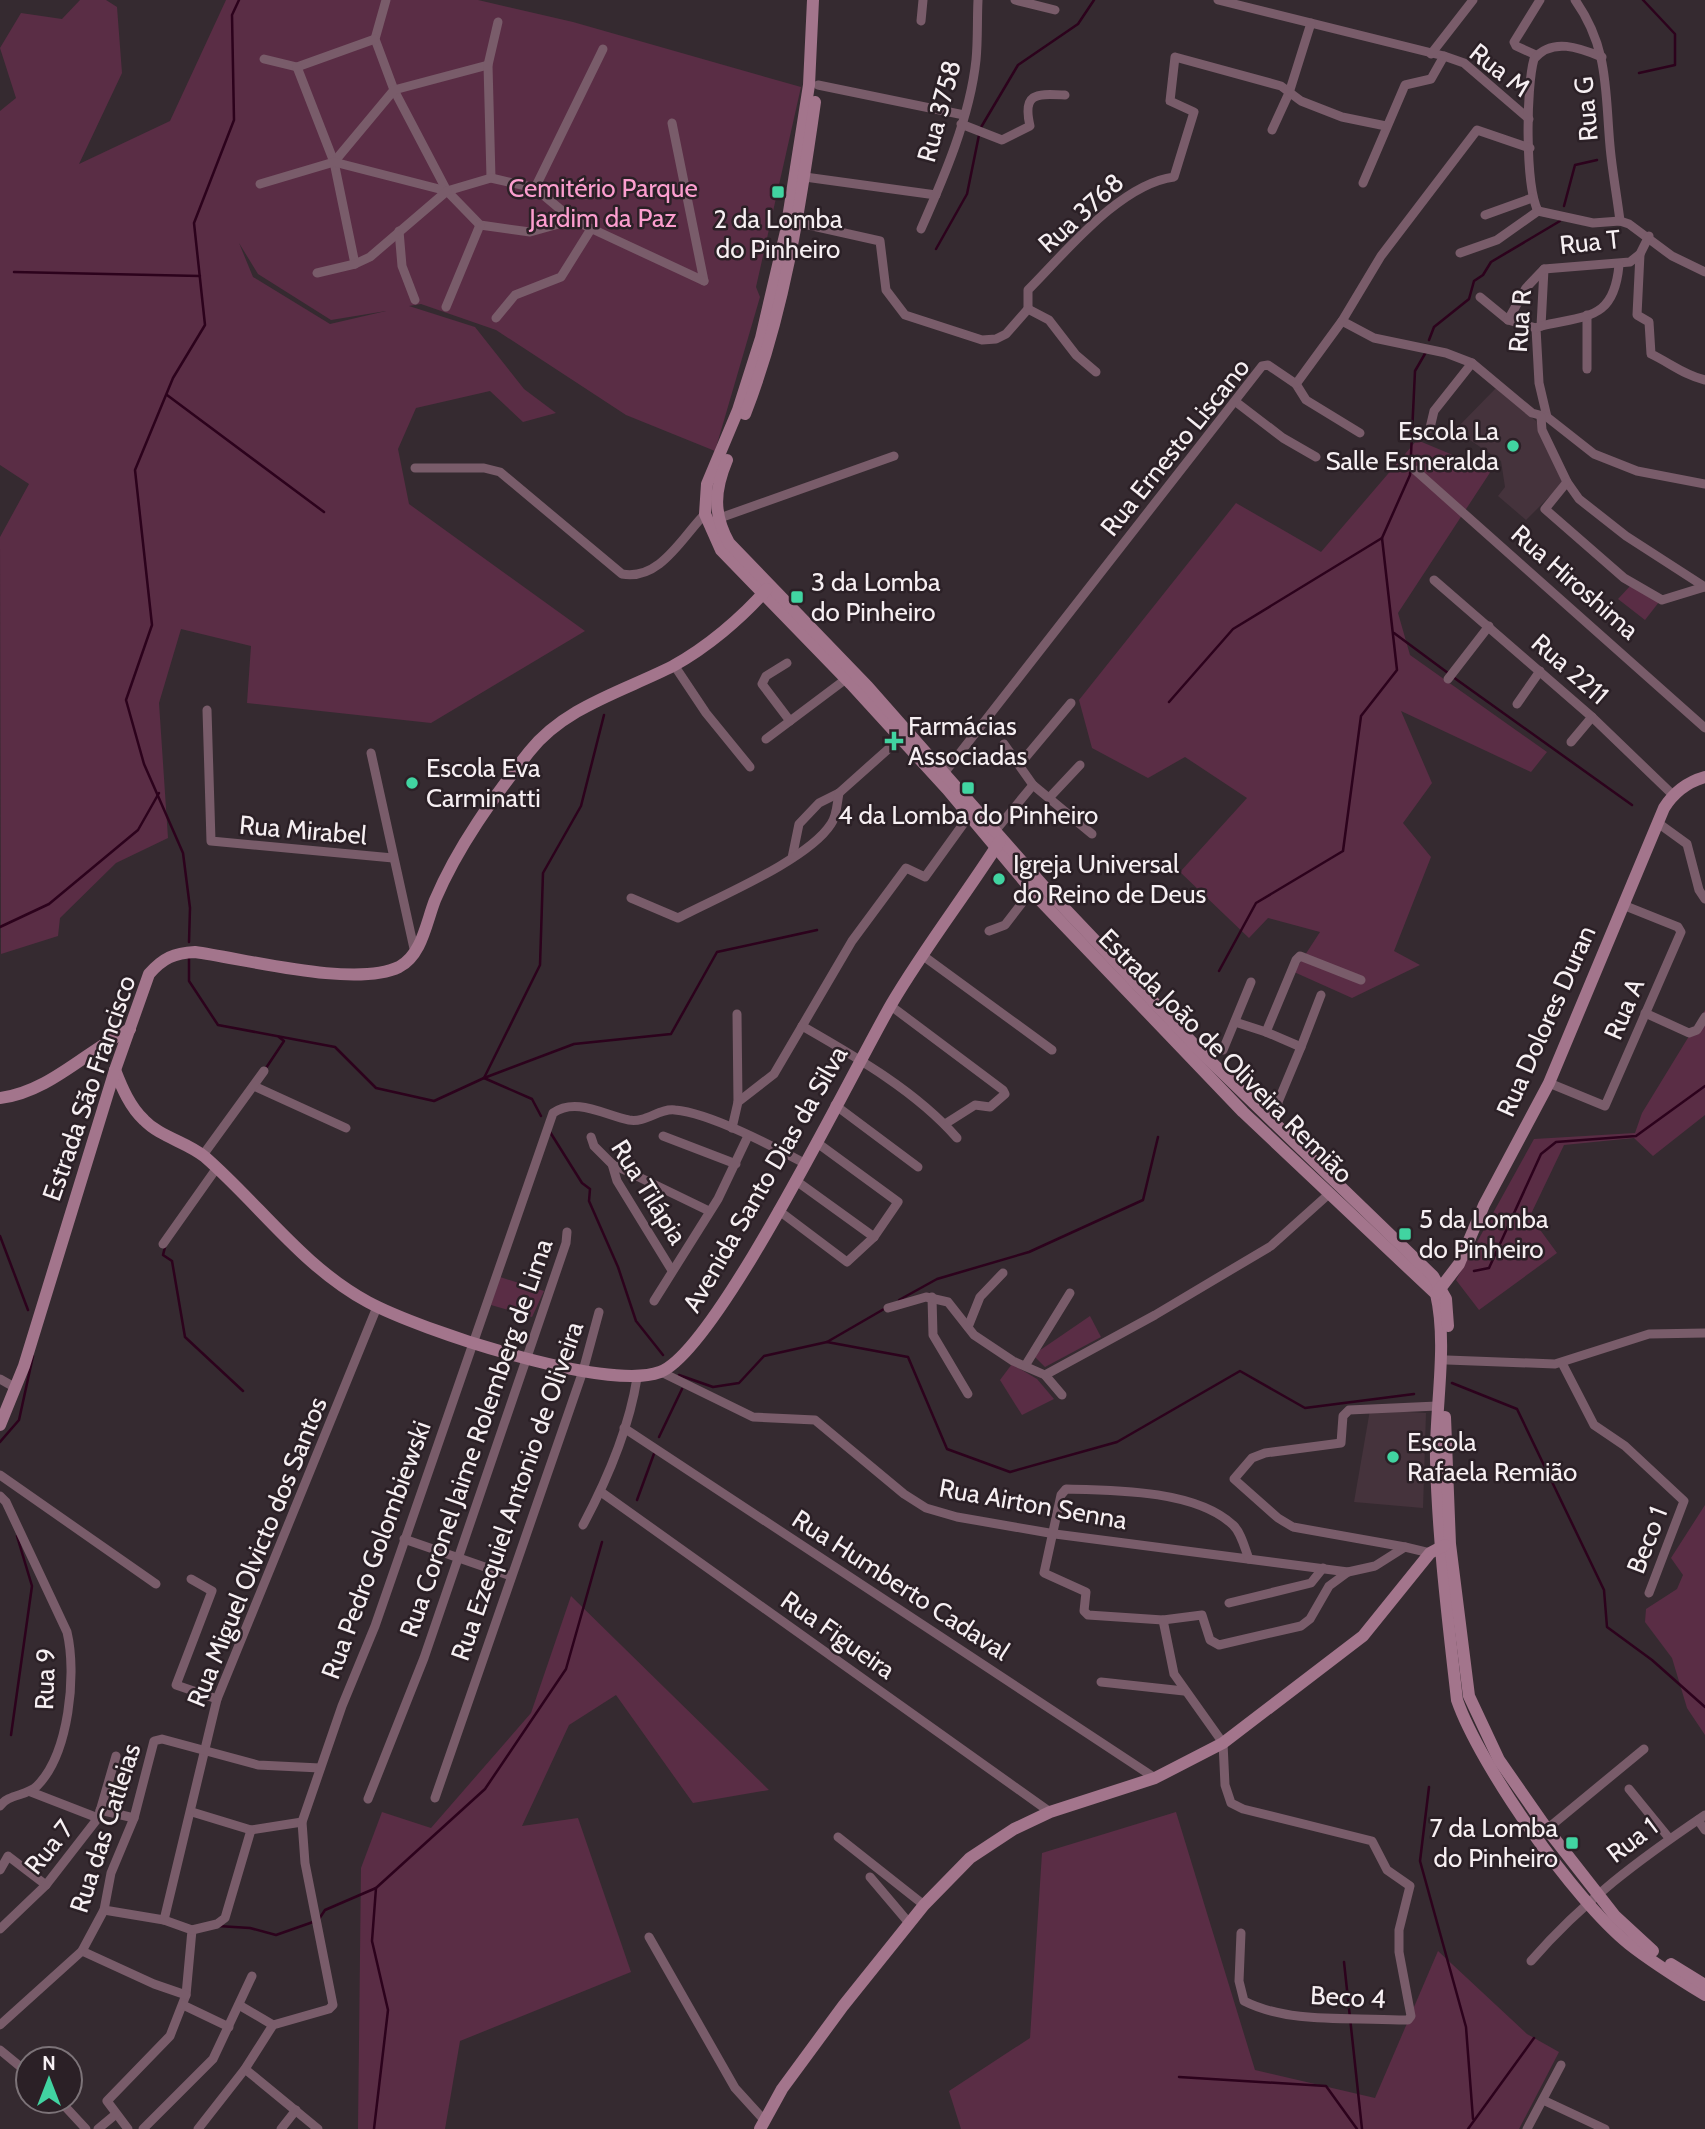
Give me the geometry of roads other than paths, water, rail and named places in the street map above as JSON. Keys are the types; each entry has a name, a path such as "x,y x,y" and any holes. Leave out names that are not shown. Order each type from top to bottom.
{"main road":[{"path":"711,521 720,475 770,345 775,299 772,279 786,230 806,107 813,0"},
{"path":"775,299 786,284 805,177 818,85 822,0"},
{"path":"772,279 786,284"},
{"name":"Estrada João de Oliveira Remião","path":"711,521 721,550 766,590 903,735 969,816 998,838"},
{"path":"415,955 442,883 456,857 531,749 566,717 690,656 766,590"},
{"name":"Estrada João de Oliveira Remião","path":"766,590 846,679 945,772 1040,893 1268,1137 1439,1292"},
{"path":"1672,795 1687,784 1705,777"},
{"name":"Rua Dolores Duran","path":"1439,1292 1459,1264 1484,1205 1549,1083 1672,795"},
{"name":"Avenida Santo Dias da Silva","path":"115,1070 125,1094 142,1119 203,1155 336,1284 377,1307 472,1344 526,1358 583,1371 638,1378 661,1372 677,1362 701,1334 749,1261 891,1006 998,838"},
{"name":"Estrada João de Oliveira Remião","path":"1040,893 1433,1276 1439,1292"},
{"name":"Estrada São Francisco","path":"0,1425 16,1388 115,1070 149,974 158,963 172,955 195,953 341,976 385,972 401,966 415,955"},
{"path":"0,1098 32,1091 102,1043 130,1029"},
{"path":"1268,1137 1274,1135 1277,1126"},
{"path":"1439,1292 1448,1308 1447,1360 1437,1406 1440,1548 1457,1700 1466,1727 1542,1842 1629,1944 1705,1995"},
{"path":"1439,1292 1440,1548 1469,1696 1499,1760 1592,1898 1635,1938 1705,1985"},
{"path":"762,2125 782,2089 909,1923 970,1858 1014,1829 1050,1812 1155,1778 1223,1743 1363,1636 1440,1548"}],"street":[{"path":"386,0 375,39 394,90 447,191 480,225 530,232 573,220"},
{"path":"921,21 923,0"},
{"name":"Rua 3758","path":"921,229 936,195 962,119 976,61 978,0"},
{"path":"1015,0 1055,10"},
{"name":"Rua M","path":"1218,0 1464,63 1529,119"},
{"path":"1432,54 1473,0"},
{"name":"Rua G","path":"1536,55 1516,46 1514,42 1540,0"},
{"name":"Rua G","path":"1575,0 1588,20 1606,72 1611,157 1620,221"},
{"path":"491,178 488,65 498,22"},
{"path":"1272,130 1289,93 1311,23"},
{"path":"264,59 297,66 375,39"},
{"path":"1538,211 1532,198 1529,119 1532,65 1536,55 1572,44 1602,57"},
{"path":"535,188 603,49"},
{"path":"1363,183 1405,85 1431,79 1444,56"},
{"name":"Rua 3768","path":"1028,309 1028,290 1078,239 1143,186 1156,179 1174,177 1194,112 1170,101 1175,57 1253,77 1281,86 1289,93"},
{"path":"334,162 394,90 488,65"},
{"path":"297,66 334,162 355,264"},
{"path":"818,85 962,119 1002,140 1030,126 1027,105 1031,98 1040,94 1065,95"},
{"path":"1289,93 1301,101 1342,117 1386,126"},
{"path":"317,273 355,264 370,257 447,191 491,178 535,188 573,220 704,281 672,123"},
{"path":"1360,433 1306,400 1296,384 1342,321 1381,256 1477,130 1530,148"},
{"path":"260,184 334,162 447,191"},
{"path":"805,177 936,195"},
{"path":"1485,215 1532,198"},
{"path":"1460,253 1497,240 1538,211 1593,223 1620,221 1648,236 1672,256 1705,272"},
{"path":"795,222 880,241 888,296 905,315 942,330 982,340 996,340 1006,334 1028,309 1049,320 1076,355 1096,372"},
{"path":"446,306 480,225"},
{"path":"496,317 515,296 561,277 591,229"},
{"path":"399,231 402,266 415,300"},
{"name":"Rua T","path":"1508,320 1526,288 1545,269 1575,264 1619,265 1630,262 1640,254 1648,236"},
{"path":"1640,254 1637,315 1649,323 1651,354 1670,361 1684,375 1705,380"},
{"path":"1480,297 1508,320 1538,327 1587,315 1609,304 1615,294 1619,265"},
{"name":"Rua R","path":"1545,269 1538,327 1539,383 1544,417 1542,430 1567,482 1591,510 1705,587"},
{"path":"1587,315 1587,369"},
{"path":"1342,321 1374,338 1446,353 1472,363 1532,413 1544,417 1567,437 1594,454 1637,471 1705,484"},
{"path":"1430,428 1434,411 1472,363"},
{"name":"Rua Ernesto Liscano","path":"945,772 1265,364 1296,384"},
{"path":"1236,402 1283,438 1316,457"},
{"path":"415,468 484,468 500,472 622,574 633,576 648,573 663,562 692,527 894,456"},
{"name":"Rua Hiroshima","path":"1415,470 1705,728"},
{"path":"1567,482 1545,509 1623,578 1662,600 1705,587"},
{"path":"692,527 711,521"},
{"name":"Rua 2211","path":"1434,580 1592,717 1672,795"},
{"path":"1448,679 1489,626"},
{"path":"787,663 766,676 762,684 790,721"},
{"path":"674,665 706,713 750,768"},
{"path":"1517,704 1540,671"},
{"path":"766,739 846,679"},
{"path":"1020,764 1071,702"},
{"name":"Rua Mirabel","path":"207,710 211,841 393,858"},
{"path":"1571,742 1592,717"},
{"path":"792,858 799,824 819,803 839,793 903,735"},
{"path":"1004,744 1032,785 1092,834"},
{"path":"371,753 415,955"},
{"path":"1049,798 1080,765"},
{"path":"998,838 1032,785"},
{"path":"631,898 678,918 792,858 820,839 833,822 839,793"},
{"path":"738,1102 774,1074 852,941 906,868 922,877 928,876 969,816"},
{"path":"1658,823 1687,844 1699,890 1705,899"},
{"path":"989,931 1005,925 1040,893"},
{"name":"Rua A","path":"1549,1083 1605,1105 1681,930 1623,905"},
{"path":"922,955 1052,1050"},
{"path":"1266,1032 1300,956 1361,980"},
{"path":"1223,1050 1251,982"},
{"path":"1277,1126 1278,1102 1321,995"},
{"path":"891,1006 1005,1094 990,1107 975,1105 945,1124"},
{"path":"1644,1013 1689,1033 1697,1030 1705,1017"},
{"path":"737,1014 738,1102 732,1128 804,1163"},
{"path":"1235,1022 1301,1046"},
{"path":"802,1026 860,1059 945,1124 957,1138"},
{"path":"203,1155 264,1071"},
{"path":"254,1086 346,1128"},
{"path":"1261,1111 1278,1102"},
{"name":"Rua Pedro Golombiewski","path":"273,2025 332,2008 333,1993 305,1863 302,1822 552,1113 561,1107 574,1105 633,1121 666,1109 678,1110 732,1128"},
{"path":"835,1105 918,1167"},
{"path":"663,1136 736,1164"},
{"path":"653,1301 709,1211 736,1164 748,1136"},
{"name":"Rua Tilápia","path":"592,1138 594,1146 612,1164 617,1181 671,1269"},
{"path":"778,1210 847,1262 874,1237 898,1202 816,1142"},
{"path":"612,1164 709,1211"},
{"path":"163,1244 216,1169"},
{"path":"795,1180 874,1237"},
{"path":"1045,1376 1271,1246 1330,1193"},
{"name":"Rua Coronel Jaime Rolemberg de Lima","path":"368,1800 424,1658 459,1559 567,1232"},
{"path":"968,1327 980,1297 1003,1273"},
{"path":"1025,1366 1070,1293"},
{"path":"888,1308 916,1298 932,1297 948,1302 974,1335 1045,1376 1062,1395"},
{"path":"932,1297 933,1335 968,1394"},
{"name":"Rua Miguel Olvicto dos Santos","path":"164,1920 192,1812 216,1699 377,1307"},
{"name":"Rua Ezequiel Antonio de Oliveira","path":"435,1798 583,1371 599,1312"},
{"path":"1447,1360 1562,1363 1649,1334 1705,1333"},
{"name":"Beco 1","path":"1562,1363 1594,1424 1625,1446 1684,1501 1649,1593"},
{"name":"Rua Airton Senna","path":"661,1372 753,1417 815,1420 904,1494 926,1508 957,1517 1055,1534 1348,1572 1375,1566 1405,1547"},
{"path":"583,1525 601,1492 624,1428 638,1378"},
{"path":"0,1379 16,1388"},
{"path":"1437,1406 1349,1410 1343,1416 1341,1443 1265,1453 1252,1458 1234,1479 1278,1518 1293,1527 1405,1547 1440,1548"},
{"name":"Rua Humberto Cadaval","path":"624,1428 1155,1778"},
{"path":"0,1475 156,1584"},
{"path":"1250,1559 1235,1526 1215,1513 1181,1500 1121,1490 1062,1491 1055,1534 1044,1573 1086,1592 1086,1614 1163,1620 1202,1615 1210,1640 1219,1645 1301,1626 1310,1619 1329,1586 1348,1572"},
{"name":"Rua Figueira","path":"601,1492 1050,1812"},
{"name":"Rua 9","path":"0,1496 6,1502 67,1632 72,1652 60,1746 55,1764 31,1792"},
{"path":"404,1539 511,1576"},
{"path":"1228,1603 1311,1583 1323,1568"},
{"path":"191,1578 212,1591 176,1685 216,1699"},
{"path":"1163,1620 1168,1656 1184,1691 1223,1743"},
{"path":"1101,1682 1184,1691"},
{"name":"Rua das Catleias","path":"0,2025 82,1951 104,1910 111,1873 134,1818 154,1741 162,1739 205,1752"},
{"name":"Beco 4","path":"1223,1743 1224,1785 1231,1803 1243,1809 1371,1841 1387,1870 1410,1886 1399,1930 1399,1952 1411,2016 1408,2020 1399,2020 1290,2015 1244,2001 1239,1981 1241,1933"},
{"path":"1547,1829 1644,1749"},
{"path":"205,1752 258,1765 320,1768"},
{"path":"99,1814 116,1756"},
{"path":"1629,1789 1669,1838"},
{"path":"1,1801 31,1792 99,1814 134,1818"},
{"path":"192,1812 251,1830 302,1822"},
{"name":"Rua 7","path":"0,1929 46,1885 99,1814"},
{"path":"1701,1817 1705,1830"},
{"name":"Rua 1","path":"1531,1961 1592,1898 1669,1838 1701,1817"},
{"path":"104,1910 164,1920 192,1930 217,1924 225,1918 251,1830"},
{"path":"838,1837 924,1905"},
{"path":"0,1870 4,1853 46,1885"},
{"path":"870,1877 909,1923"},
{"path":"128,2129 107,2101 170,2036 186,1994 192,1930"},
{"path":"649,1937 734,2088 762,2125"},
{"path":"82,1951 154,1984 186,1994"},
{"path":"143,2129 213,2059 252,1976"},
{"path":"183,2005 229,2027"},
{"path":"198,2129 245,2069 273,2025 239,2005"},
{"path":"0,2050 14,2062"},
{"path":"1527,2129 1561,2065"},
{"path":"245,2069 318,2129"},
{"path":"1543,2100 1605,2129"},
{"path":"281,2129 296,2110"},
{"path":"98,2129 116,2114"},
{"path":"73,2115 86,2129"}],"waterway":[{"path":"189,942 190,908 183,853 144,764 126,700 152,625 135,470 173,378 205,325 194,223 234,120 232,15 239,0"},
{"path":"980,129 1018,65 1078,24 1094,0"},
{"path":"1639,73 1675,65 1675,34 1643,0"},
{"path":"936,249 967,194 979,135"},
{"path":"1564,206 1575,165 1597,160"},
{"path":"1429,340 1434,327 1469,299 1474,281 1483,275 1491,262 1560,221"},
{"path":"14,272 200,276"},
{"path":"1219,971 1256,903 1343,851 1361,716 1397,670 1382,538 1410,475 1415,371 1426,352"},
{"path":"167,395 324,512"},
{"path":"1169,702 1233,629 1382,538"},
{"path":"1394,633 1448,673"},
{"path":"1453,677 1632,805"},
{"path":"484,1078 540,965 543,873 581,806 604,715"},
{"path":"0,927 49,904 138,830 159,793"},
{"path":"484,1078 574,1044 671,1034 717,952 817,930"},
{"path":"189,956 189,981 218,1025 335,1047 376,1088 434,1101 484,1078 532,1099 541,1116"},
{"path":"266,1068 284,1041 279,1037"},
{"path":"1474,1271 1489,1268 1541,1154 1556,1142 1636,1136 1705,1086"},
{"path":"550,1132 582,1183 590,1189 589,1201 618,1267 636,1321 663,1355"},
{"path":"899,1300 937,1279 1029,1252 1143,1200 1158,1137"},
{"path":"0,1236 28,1310"},
{"path":"165,1247 163,1255 172,1261 185,1337 243,1391"},
{"path":"679,1375 713,1387 739,1383 764,1356 827,1342 884,1309"},
{"path":"827,1342 908,1357 947,1449 1010,1472 1117,1442 1240,1371 1305,1408 1414,1394"},
{"path":"0,1442 19,1420 33,1356"},
{"path":"1452,1383 1517,1409 1604,1590 1607,1627 1652,1660 1705,1707"},
{"path":"659,1437 682,1389"},
{"path":"637,1500 655,1451"},
{"path":"11,1735 32,1586 17,1536"},
{"path":"374,2129 388,2010 372,1941 376,1888 485,1789 566,1669 602,1542"},
{"path":"1429,1787 1420,1861 1466,2027 1473,2119"},
{"path":"319,1919 325,1910 376,1888"},
{"path":"218,1926 250,1928 276,1935 313,1922"},
{"path":"1344,1962 1362,2129"},
{"path":"1468,2129 1534,2038"},
{"path":"1179,2077 1326,2086 1357,2129"}],"place":[{"name":"2 da Lomba do Pinheiro","path":"778,192"},
{"name":"Escola La Salle Esmeralda","path":"1513,446"},
{"name":"3 da Lomba do Pinheiro","path":"797,597"},
{"name":"Farmácias Associadas","path":"894,741"},
{"name":"Escola Eva Carminatti","path":"412,783"},
{"name":"4 da Lomba do Pinheiro","path":"968,788"},
{"name":"Igreja Universal do Reino de Deus","path":"999,879"},
{"name":"5 da Lomba do Pinheiro","path":"1405,1234"},
{"name":"Escola Rafaela Remião","path":"1393,1457"},
{"name":"7 da Lomba do Pinheiro","path":"1572,1843"}],"park label":[{"name":"Cemitério Parque Jardim da Paz","path":"603,203"}]}
